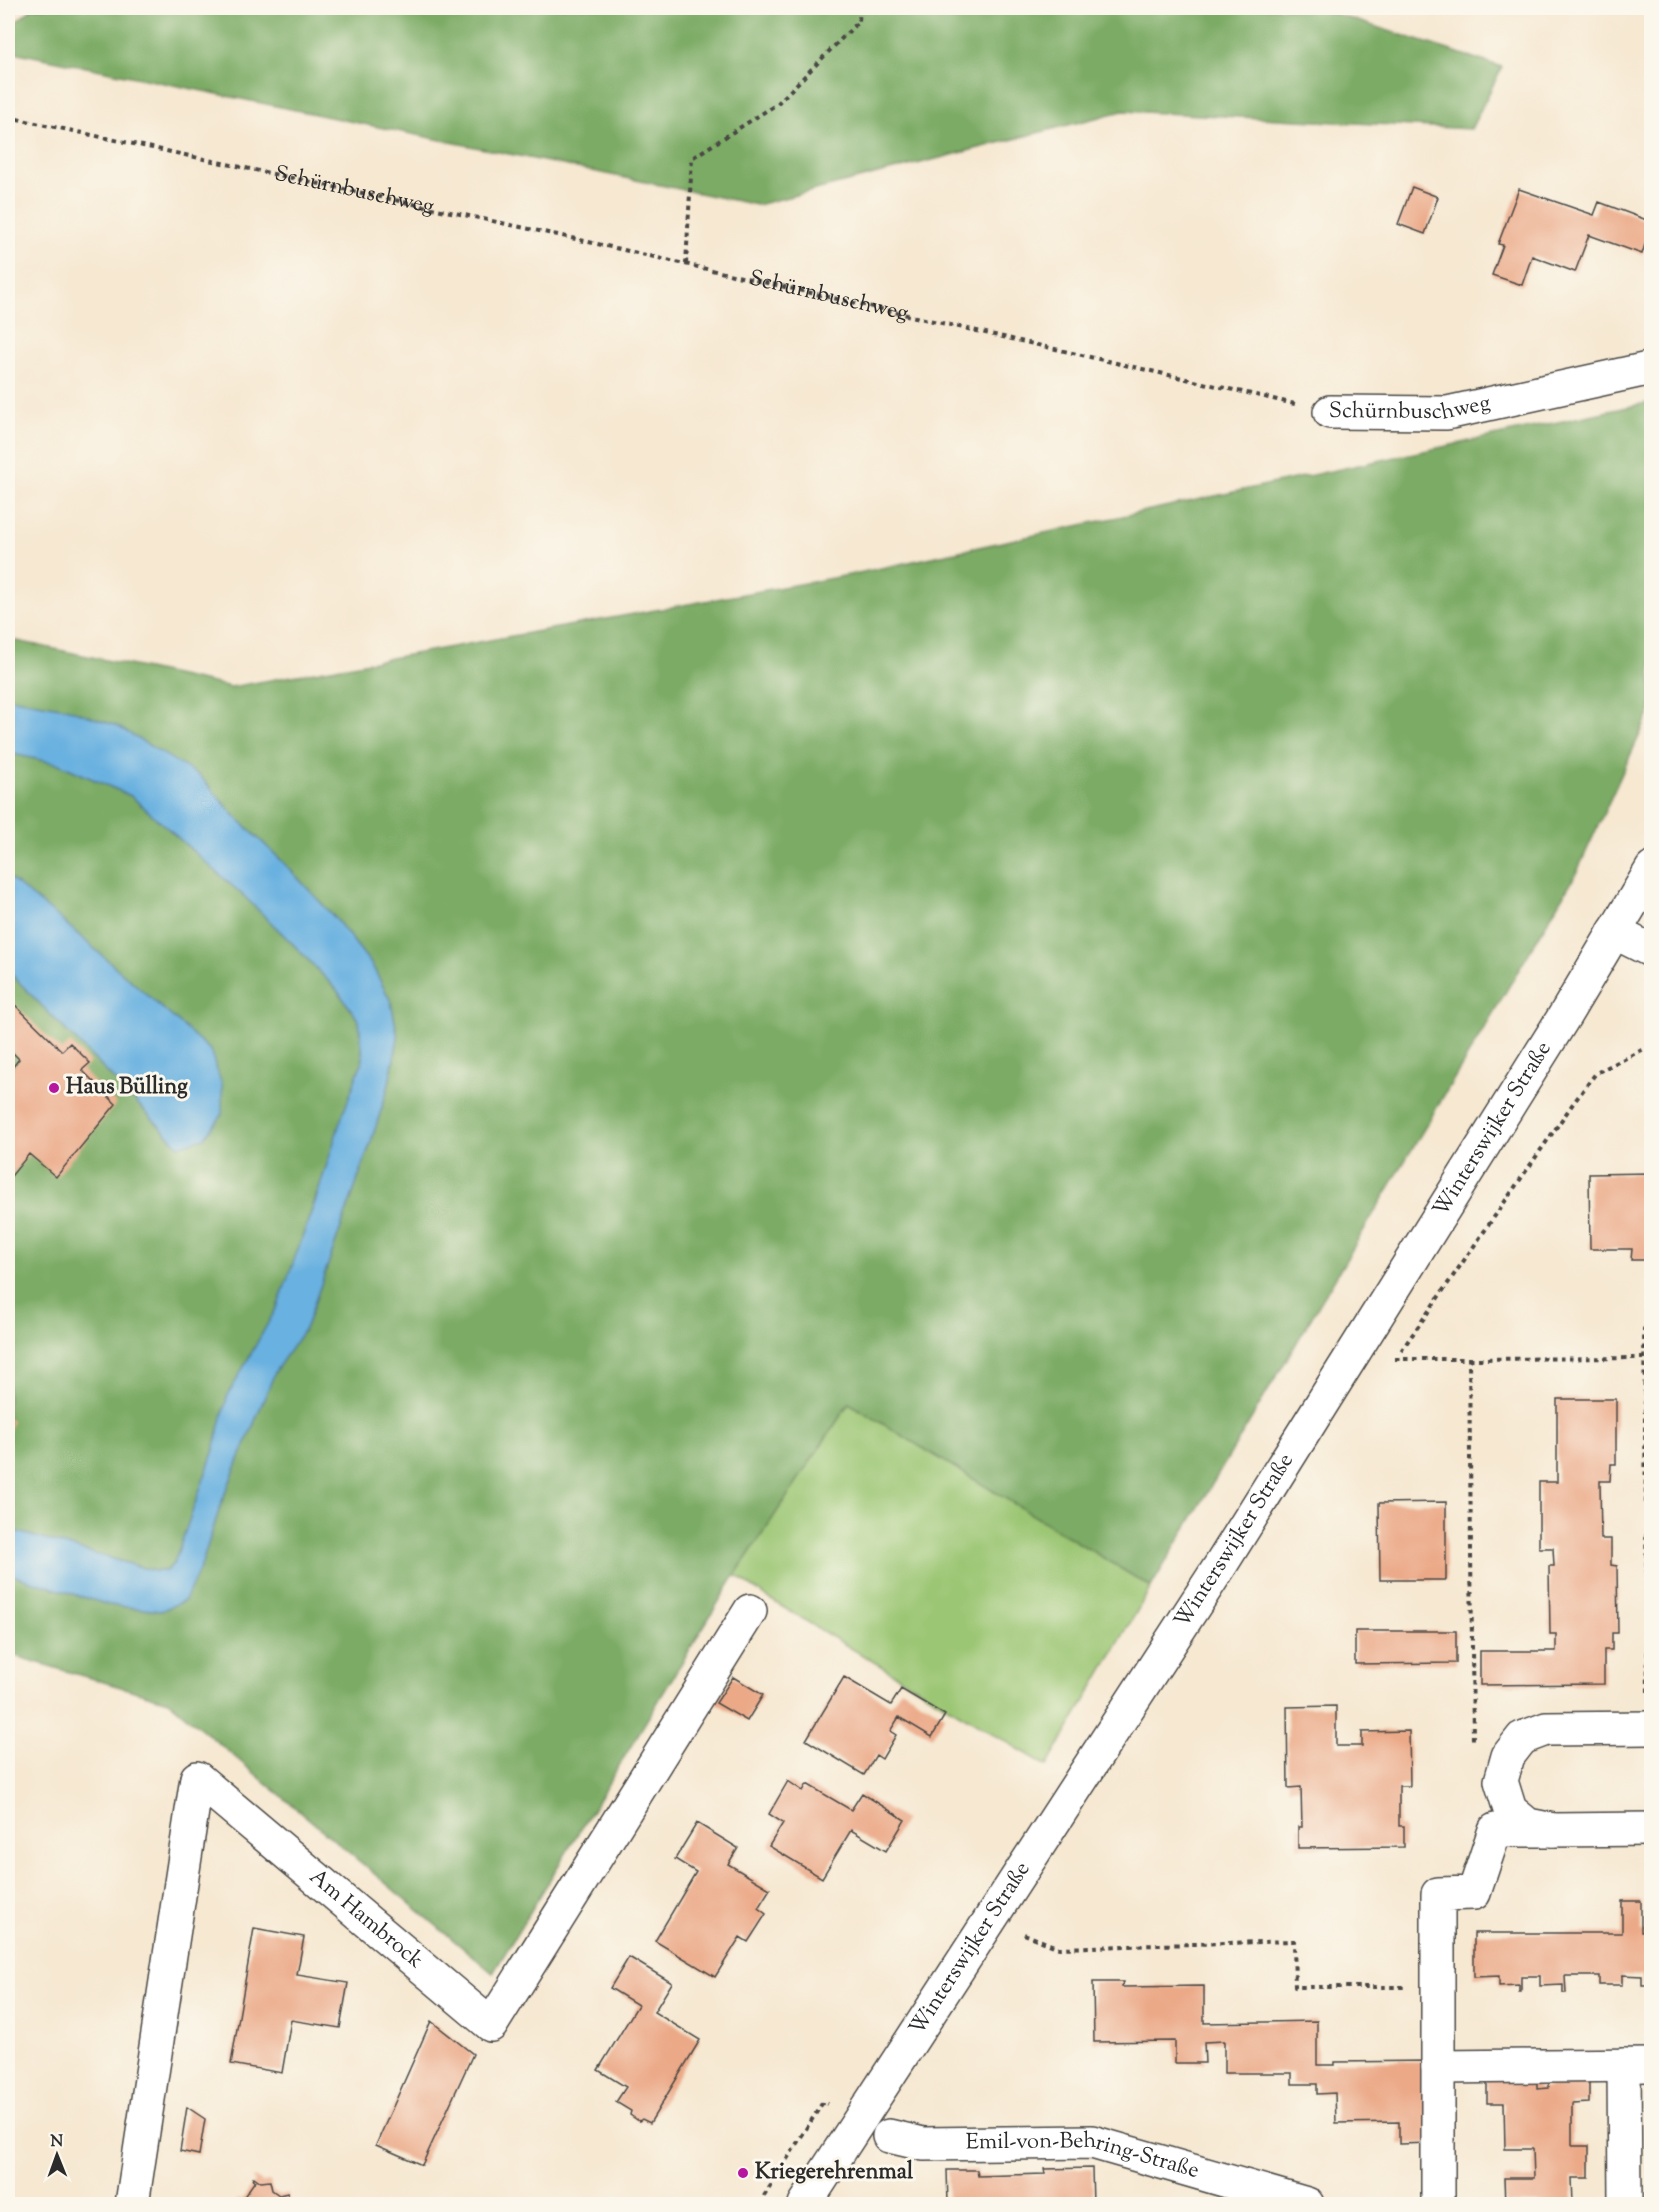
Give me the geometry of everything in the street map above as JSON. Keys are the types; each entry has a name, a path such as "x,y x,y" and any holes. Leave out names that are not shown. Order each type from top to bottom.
{"street":[{"name":"Schürnbuschweg","path":"1330,412 1447,414 1652,368"},
{"name":"Winterswijker Straße","path":"805,2205 1222,1563 1565,1015 1652,869"},
{"path":"1614,932 1652,951"},
{"name":"Am Hambrock","path":"132,2205 197,1778 491,2025 750,1611"},
{"path":"1553,1830 1528,1825 1510,1810 1501,1781 1508,1756 1522,1738 1546,1729 1650,1728"},
{"path":"1438,2205 1438,1894 1474,1893 1495,1830 1652,1829"},
{"path":"1438,2067 1638,2065 1625,2205"},
{"name":"Emil-von-Behring-Straße","path":"889,2136 923,2144 1092,2142 1307,2205"}],"path":[{"path":"686,264 692,158 777,104 859,21 861,8"},
{"name":"Schürnbuschweg","path":"8,117 555,234 1330,412"},
{"path":"1650,1728 1644,1329 1652,1329"},
{"path":"1395,1359 1644,1358"},
{"path":"1469,1359 1473,1745"},
{"path":"1019,1932 1059,1948 1294,1941 1295,1987 1438,1987"}],"green space":[{"path":"33,8 1317,8 1502,67 1471,129 1123,111 757,205 8,51 8,28"},
{"path":"1651,402 1651,710 1576,874 1151,1587 849,1403 735,1575 493,1973 168,1701 8,1654 8,1574 109,1605 161,1611 185,1600 201,1566 222,1501 276,1370 306,1327 371,1142 388,1088 398,1038 391,1002 372,965 336,919 282,861 235,816 66,708 8,698 8,639 231,687 849,575"},
{"path":"8,753 59,764 131,796 246,898 296,947 337,990 359,1021 363,1058 292,1268 278,1305 227,1397 214,1450 190,1519 174,1563 166,1571 154,1571 8,1529 8,971 179,1146 210,1050 57,916 8,877"},
{"path":"849,1403 1151,1587 1047,1766 776,1603 735,1575"}],"water":[{"path":"8,698 66,708 117,726 200,776 235,816 282,861 336,919 372,965 391,1002 398,1038 388,1088 371,1142 306,1327 276,1370 222,1501 201,1566 185,1600 161,1611 109,1605 8,1574 8,1529 154,1571 166,1571 174,1563 214,1450 227,1397 278,1305 316,1199 363,1059 359,1021 337,990 296,947 246,898 131,796 59,764 8,753"},
{"path":"8,877 57,916 210,1050 222,1085 222,1115 204,1138 179,1146 8,971"}],"building":[{"path":"1412,187 1438,197 1425,234 1398,224"},
{"path":"1519,189 1594,215 1599,202 1652,222 1642,254 1589,235 1575,272 1532,256 1522,285 1492,275 1503,245 1498,244"},
{"name":"Haus Bülling","path":"13,1003 62,1051 70,1043 90,1063 82,1070 116,1104 56,1177 29,1154 8,1180 8,1073 19,1059 8,1048 8,1008"},
{"path":"1652,1173 1652,1260 1631,1260 1632,1249 1590,1249 1589,1174"},
{"path":"1557,1399 1616,1399 1616,1464 1611,1464 1610,1481 1600,1481 1601,1539 1611,1539 1611,1565 1617,1566 1618,1633 1612,1633 1612,1650 1604,1650 1604,1684 1480,1685 1480,1651 1556,1651 1556,1634 1550,1634 1549,1566 1554,1566 1553,1548 1539,1548 1539,1482 1557,1482"},
{"path":"8,1419 12,1421 8,1434"},
{"path":"1446,1502 1446,1580 1380,1580 1379,1503"},
{"path":"1355,1631 1456,1631 1456,1663 1355,1664"},
{"path":"733,1677 763,1695 747,1721 716,1703"},
{"path":"844,1677 891,1705 901,1689 945,1715 932,1737 899,1717 890,1731 896,1735 882,1759 876,1755 864,1775 806,1740"},
{"path":"1336,1706 1336,1746 1362,1746 1362,1732 1409,1731 1410,1786 1399,1786 1399,1826 1404,1826 1404,1847 1298,1848 1298,1827 1302,1827 1301,1787 1288,1788 1287,1707"},
{"path":"788,1781 803,1791 807,1784 851,1810 862,1793 905,1820 886,1851 851,1830 822,1878 769,1846 783,1823 769,1814"},
{"path":"697,1823 738,1848 728,1864 770,1889 758,1908 766,1914 748,1942 740,1937 715,1977 655,1941 696,1872 675,1859"},
{"path":"1622,1901 1641,1901 1641,1932 1652,1932 1652,1985 1642,1985 1642,1976 1622,1975 1622,1985 1599,1985 1599,1976 1565,1976 1566,1993 1563,1993 1563,1985 1540,1986 1540,1976 1521,1976 1521,1992 1519,1992 1519,1985 1499,1986 1499,1976 1474,1977 1474,1933 1622,1933"},
{"path":"254,1928 304,1937 297,1975 348,1983 340,2028 291,2020 282,2073 231,2064"},
{"path":"629,1957 672,1983 654,2012 700,2040 650,2123 642,2119 639,2121 630,2115 631,2111 616,2102 626,2087 598,2070 638,2005 610,1988"},
{"path":"1093,1982 1123,1982 1122,1987 1204,1986 1204,2023 1317,2021 1317,2065 1335,2065 1335,2062 1430,2061 1431,2143 1399,2144 1399,2122 1336,2123 1335,2093 1317,2094 1317,2084 1292,2084 1292,2073 1224,2073 1224,2041 1204,2042 1205,2063 1175,2063 1175,2041 1094,2042"},
{"path":"431,2021 473,2054 422,2165 376,2145"},
{"path":"1589,2076 1589,2103 1572,2104 1572,2146 1589,2146 1589,2178 1572,2178 1573,2204 1505,2204 1504,2178 1534,2178 1533,2149 1505,2149 1504,2103 1487,2103 1487,2077 1537,2077 1537,2089 1549,2088 1549,2077"},
{"path":"187,2107 205,2119 199,2155 180,2151"},
{"path":"1092,2168 1093,2204 948,2204 947,2170 977,2170 978,2176 1045,2174 1044,2169"},
{"path":"254,2177 261,2182 270,2181 272,2190 279,2195 288,2193 289,2201 294,2204 238,2204 240,2203 238,2199 241,2201 255,2181 252,2179"}],"place":[{"name":"Haus Bülling","path":"54,1088"},
{"name":"Kriegerehrenmal","path":"743,2173"}]}
